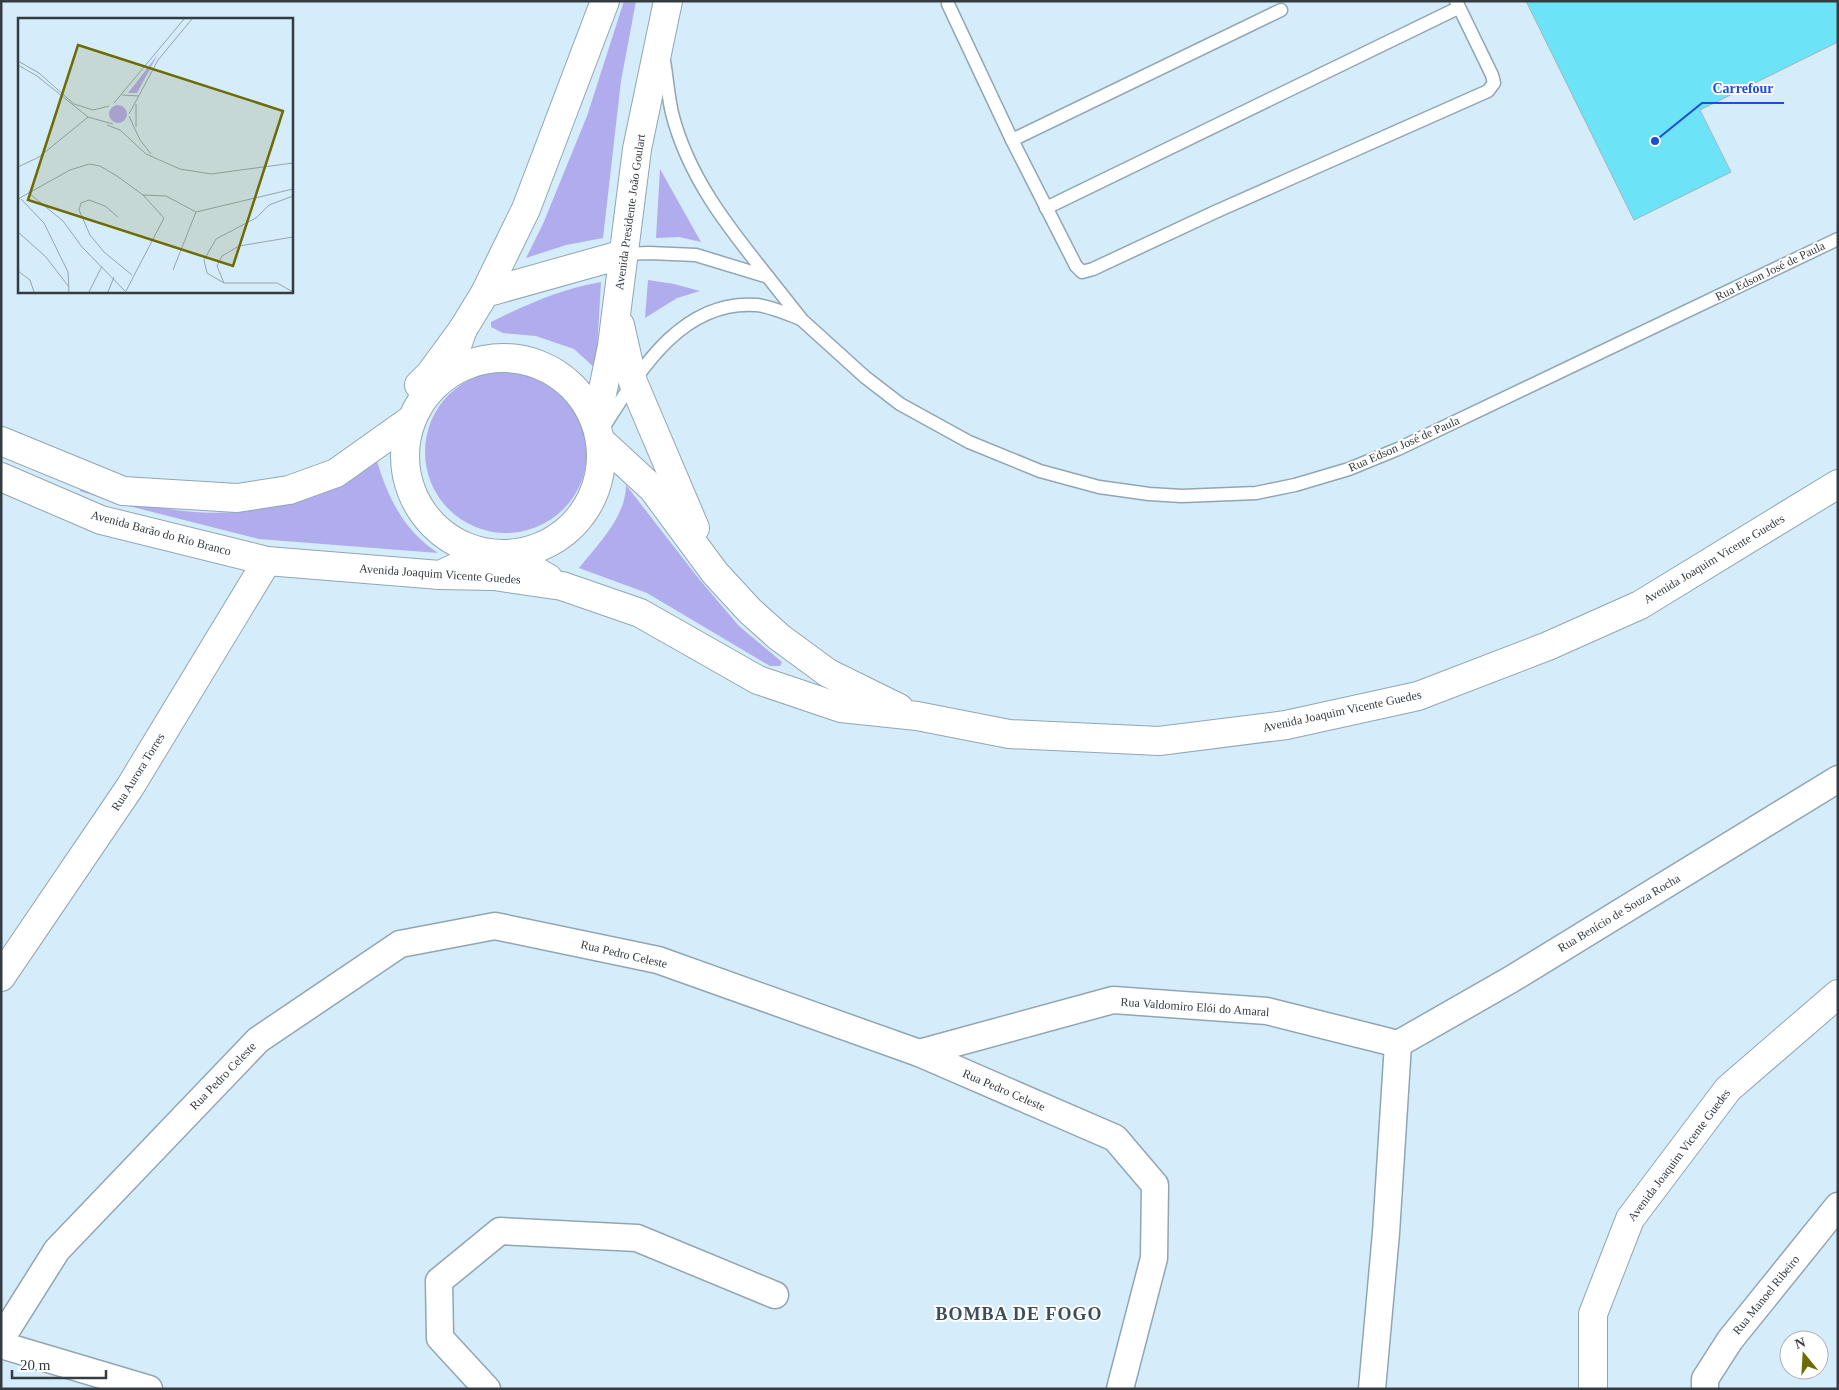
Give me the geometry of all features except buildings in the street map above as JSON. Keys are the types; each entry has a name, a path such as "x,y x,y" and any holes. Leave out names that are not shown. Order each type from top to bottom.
{"street":[{"path":"237,498 329,458 359,438 396,408 430,374 463,329 485,293 526,209 605,1"},
{"name":"Avenida Presidente João Goulart","path":"496,553 533,549 559,537 580,517 594,492 601,470 599,433 637,149 668,1"},
{"path":"485,293 624,254"},
{"path":"617,309 633,382 715,573"},
{"path":"446,376 463,329"},
{"path":"562,586 496,553 465,548 441,533 420,510 408,481 405,458 412,419 426,396 446,376 473,363 502,358 533,362 560,376 582,397 599,433"},
{"path":"1,441 123,491 237,498 289,490 336,473 412,419"},
{"name":"Avenida Joaquim Vicente Guedes","path":"599,433 653,489 715,573 750,611 780,637 828,673 917,716"},
{"name":"Avenida Barão do Rio Branco","path":"1,477 101,520 267,561"},
{"name":"Avenida Joaquim Vicente Guedes","path":"267,561 440,575 494,576 562,586 640,613 758,680 841,708 917,716 1009,734 1159,741 1286,725 1418,696 1548,646 1640,604 1838,484"},
{"path":"440,575 496,553"},
{"name":"Rua Aurora Torres","path":"1,977 130,787 267,561"},
{"name":"Rua Benício de Souza Rocha","path":"1398,1044 1510,980 1838,779"},
{"name":"Rua Pedro Celeste","path":"1,1339 57,1250 258,1040 400,944 495,926 658,960 919,1053 1115,1138 1155,1185 1154,1258 1120,1389"},
{"name":"Avenida Joaquim Vicente Guedes","path":"1593,1389 1593,1314 1630,1218 1728,1089 1838,994"},
{"name":"Rua Valdomiro Elói do Amaral","path":"919,1053 1113,1000 1267,1011 1398,1044"},
{"path":"1372,1389 1386,1233 1398,1044"},
{"name":"Rua Manoel Ribeiro","path":"1705,1389 1705,1379 1730,1340 1838,1206"},
{"path":"487,1389 440,1338 439,1281 500,1231 638,1238 775,1295"},
{"path":"1,1345 149,1389"}],"lane":[{"path":"948,1 1012,140 1046,208 1076,266 1082,272 1093,269 1215,212 1488,91 1494,83 1492,75 1457,5 1046,208"},
{"path":"1012,140 1281,10"},
{"path":"660,34 672,114 686,154 704,191 727,226 802,320"},
{"name":"Rua Edson José de Paula","path":"802,320 865,377 900,404 969,442 1040,471 1099,487 1149,494 1215,496 1256,493 1295,485 1348,469 1398,449 1838,239"},
{"path":"624,254 649,253 696,256 768,277"},
{"path":"599,433 633,382 670,337 702,314 726,307 757,305 779,310 802,320"}],"shaded area":[{"path":"624,1 636,1 621,81 603,238 566,245 526,258 543,224 587,116"},
{"path":"660,169 701,242 679,237 656,238"},
{"path":"648,280 700,291 677,298 645,318"},
{"path":"601,282 596,369 574,349 536,336 503,333 491,327 491,322 531,303 558,293"},
{"path":"506,371 522,373 537,378 551,385 563,395 573,407 580,421 585,436 587,452 585,468 580,483 573,497 563,509 551,519 537,526 522,531 506,533 490,531 475,526 461,519 449,509 439,497 432,483 427,468 425,452 427,436 432,421 439,407 449,395 461,385 475,378 490,373"},
{"path":"377,461 386,488 399,513 416,535 438,553 259,539 121,504 80,491 82,487 167,509 223,513 279,505 309,495"},
{"path":"626,485 699,579 739,626 782,662 780,666 770,666 647,593 579,568 610,530 625,497"}],"place":[{"name":"Carrefour","path":"1655,141"}],"district":[{"name":"BOMBA DE FOGO","path":"1019,1314"}]}
